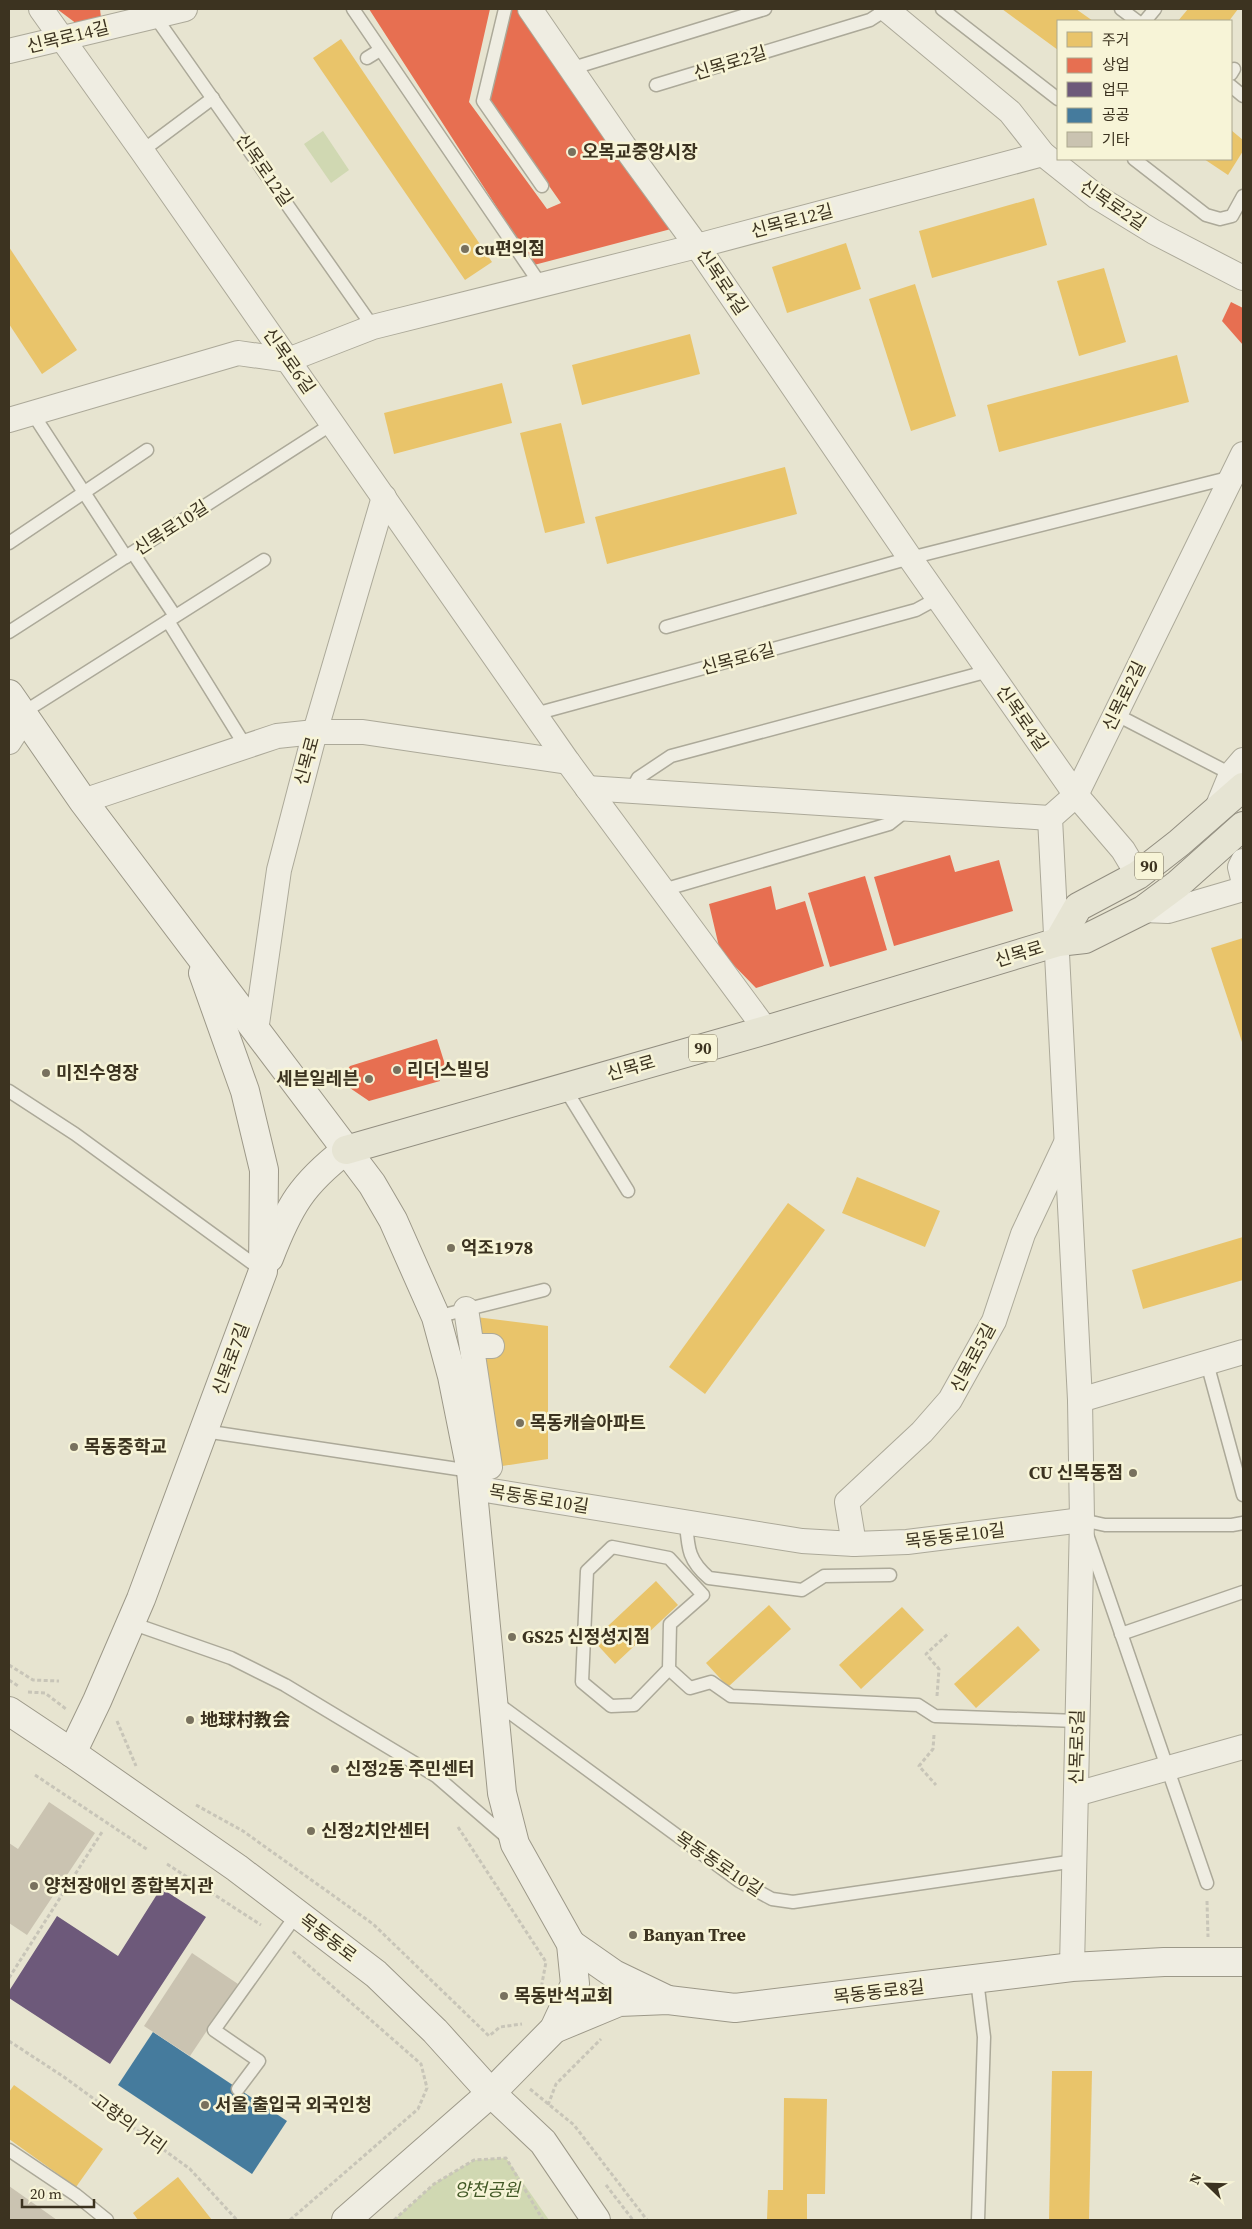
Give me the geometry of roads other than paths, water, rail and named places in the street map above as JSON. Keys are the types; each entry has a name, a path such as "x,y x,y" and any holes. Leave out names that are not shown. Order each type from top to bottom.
{"main road":[{"name":"신목로","path":"1058,942 1078,908 1138,875 1179,843 1217,808 1236,795 1239,773"},
{"name":"신목로","path":"346,1150 766,1030 1058,942 1085,939 1143,910 1178,884 1243,826"}],"street":[{"name":"신목로6길","path":"41,9 568,762 766,1030"},
{"name":"신목로14길","path":"9,51 185,9"},
{"name":"신목로4길","path":"530,9 573,68 624,146 698,246 910,558 1076,795 1123,850 1138,875"},
{"name":"신목로2길","path":"887,9 1010,112 1043,154 1097,197 1154,232 1243,278"},
{"name":"신목로12길","path":"9,420 238,353 288,360 373,326 698,246 1043,154"},
{"name":"신목로2길","path":"1050,818 1076,795 1243,454"},
{"name":"신목로","path":"256,1031 279,870 315,732 384,497"},
{"path":"9,694 83,801 346,1150 321,1169 301,1192 284,1218 263,1270"},
{"path":"9,742 25,717"},
{"path":"83,801 277,736 315,732 363,732 568,762"},
{"path":"587,788 1050,818 1058,942"},
{"path":"1243,861 1240,867 1243,879"},
{"name":"신목로","path":"1143,910 1168,911 1243,889"},
{"name":"신목로5길","path":"1058,942 1066,1142 1080,1400 1082,1520 1072,1968"},
{"name":"신목로7길","path":"72,1753 98,1701 131,1623 263,1270 264,1170 245,1092 195,950"},
{"name":"신목로5길","path":"854,1544 847,1502 922,1432 950,1400 994,1321 1022,1234 1066,1142"},
{"name":"목동동로10길","path":"346,1150 372,1184 393,1220 436,1317 452,1376 472,1479 502,1793 515,1844 571,1944 574,1984 554,2029 491,2093 346,2220"},
{"path":"466,1309 482,1346 490,1467 472,1479"},
{"path":"1080,1400 1243,1352"},
{"name":"목동동로10길","path":"472,1479 686,1522 802,1541 854,1544 907,1542 1082,1520"},
{"name":"목동동로","path":"9,1711 237,1868 376,1974 435,2031 491,2093 543,2142 596,2220"},
{"name":"신목로5길","path":"1076,1794 1243,1747"},
{"path":"571,1944 614,1974 668,2000"},
{"name":"목동동로8길","path":"554,2029 618,2002 668,2000 735,2008 1072,1968 1164,1962 1243,1962"}],"lane":[{"path":"353,9 468,187 541,285"},
{"path":"505,9 484,101 542,186"},
{"path":"573,68 764,9"},
{"name":"신목로2길","path":"656,85 870,20 887,9"},
{"path":"942,9 1057,98"},
{"path":"1121,9 1136,20"},
{"path":"1146,20 1155,9"},
{"name":"신목로12길","path":"154,15 373,326"},
{"path":"367,58 380,50"},
{"path":"1232,87 1243,96"},
{"path":"142,151 213,98"},
{"path":"1135,160 1206,214 1220,219 1232,216 1243,196"},
{"path":"33,414 172,618 246,747"},
{"name":"신목로10길","path":"9,632 332,424"},
{"path":"9,543 147,450"},
{"path":"666,627 910,558 1232,477"},
{"path":"25,717 32,707 264,560"},
{"name":"신목로6길","path":"535,714 916,610 938,598"},
{"path":"631,791 638,778 671,756 989,671"},
{"path":"1115,714 1239,773"},
{"path":"663,890 890,824 908,809"},
{"path":"564,1087 628,1191"},
{"path":"9,1091 75,1134 263,1270"},
{"path":"436,1317 544,1290"},
{"path":"1207,1363 1243,1495"},
{"path":"204,1431 472,1479"},
{"path":"1082,1520 1106,1525 1243,1523"},
{"name":"신목로5길","path":"1082,1520 1168,1768"},
{"path":"686,1522 688,1550 698,1568 708,1578 802,1590 824,1576 890,1575"},
{"path":"669,1669 634,1705 611,1706 582,1682 587,1571 612,1547 669,1558 703,1595 670,1624 669,1669 690,1688 711,1682 730,1696 918,1705 935,1716 1077,1721"},
{"path":"1121,1634 1243,1592"},
{"path":"131,1623 231,1658 286,1685 436,1776 515,1844"},
{"name":"목동동로10길","path":"493,1700 739,1881 772,1899 793,1902 1074,1861"},
{"path":"1168,1768 1207,1883"},
{"path":"238,2089 259,2062 214,2030 297,1914"},
{"path":"977,1980 984,2037 978,2220"},
{"path":"9,2150 76,2195 107,2220"}],"place":[{"name":"오목교중앙시장","path":"572,152"},
{"name":"cu편의점","path":"465,249"},
{"name":"리더스빌딩","path":"397,1070"},
{"name":"미진수영장","path":"46,1073"},
{"name":"세븐일레븐","path":"369,1079"},
{"name":"억조1978","path":"451,1248"},
{"name":"목동캐슬아파트","path":"520,1423"},
{"name":"목동중학교","path":"74,1447"},
{"name":"CU 신목동점","path":"1133,1473"},
{"name":"GS25 신정성지점","path":"512,1637"},
{"name":"地球村教会","path":"190,1720"},
{"name":"신정2동 주민센터","path":"335,1769"},
{"name":"신정2치안센터","path":"311,1831"},
{"name":"양천장애인 종합복지관","path":"34,1886"},
{"name":"Banyan Tree","path":"633,1935"},
{"name":"목동반석교회","path":"504,1996"},
{"name":"서울 출입국 외국인청","path":"205,2105"}],"park label":[{"name":"양천공원","path":"487,2190"}]}
